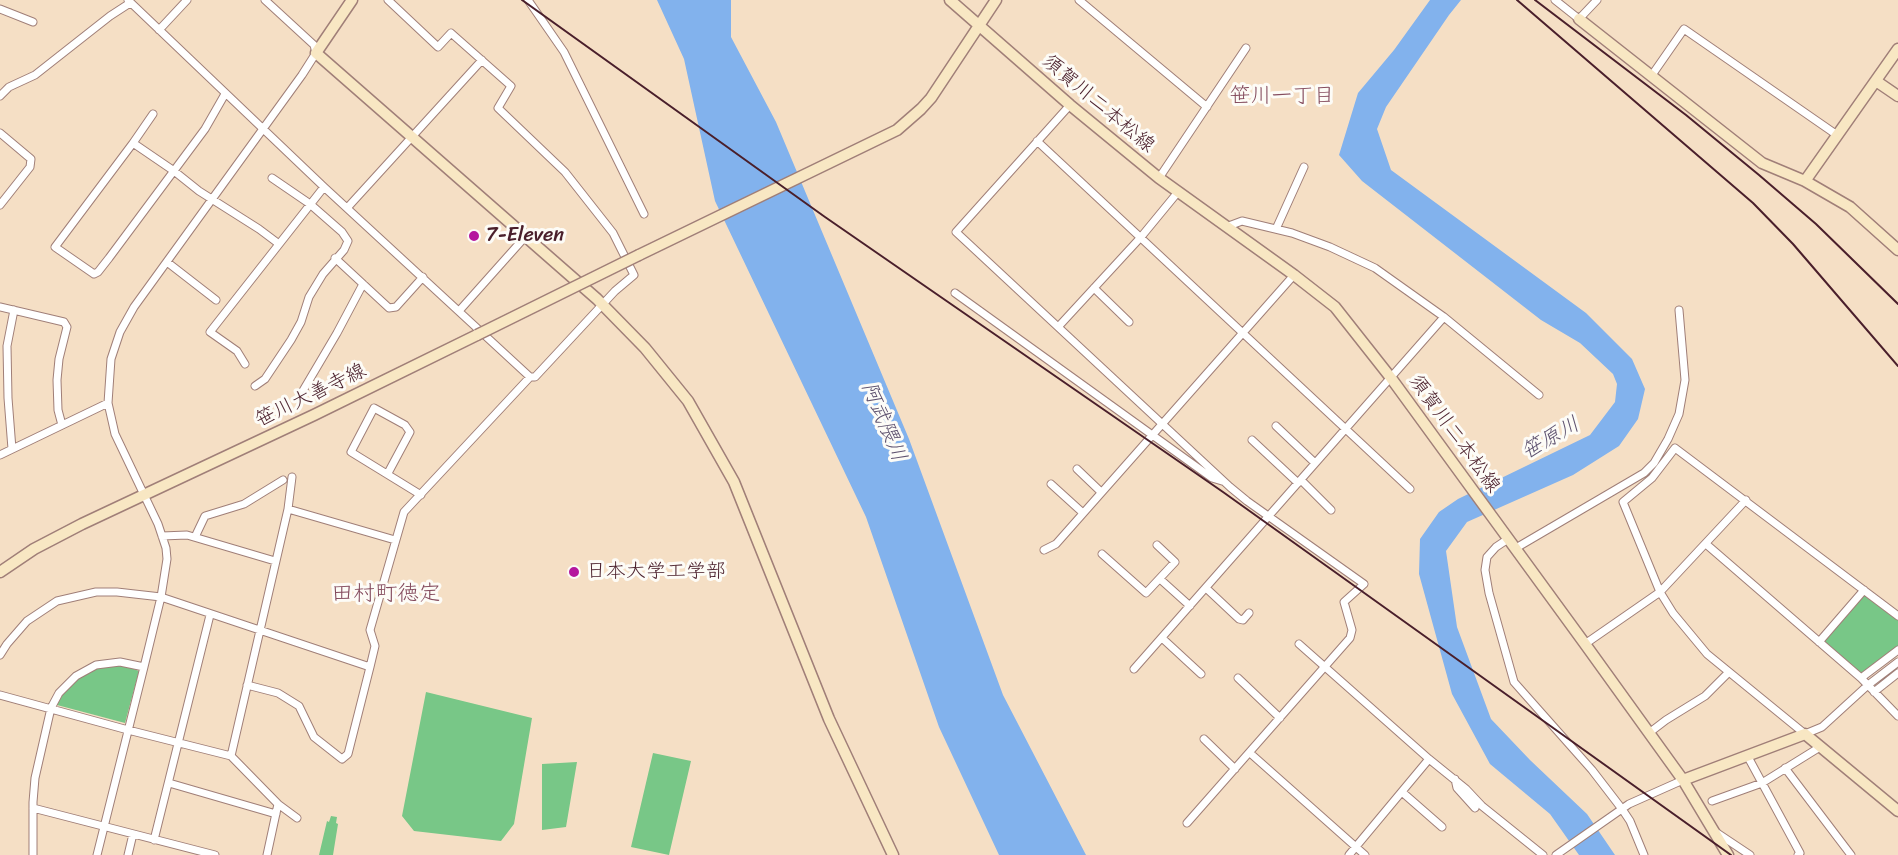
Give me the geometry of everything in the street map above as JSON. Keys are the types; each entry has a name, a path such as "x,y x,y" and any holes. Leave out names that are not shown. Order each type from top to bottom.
{"street":[{"path":"159,30 187,0"},
{"path":"265,0 314,45 316,53 603,304 645,348 688,400 734,482 829,719 893,855"},
{"path":"97,855 161,597 167,559 162,536 115,434 108,403 111,359 120,332 134,307 302,75 352,0"},
{"path":"247,685 278,693 299,706 314,737 342,759 348,754 375,646 370,630 404,512 530,377 535,377 615,291 634,275 618,240 565,172 498,108 510,86 451,33 438,47 388,0"},
{"path":"528,0 564,52 644,214"},
{"name":"須賀川二本松線","path":"950,0 1070,105 1159,178 1335,307 1458,470 1683,780 1728,855"},
{"path":"978,25 994,0"},
{"path":"1079,0 1207,107"},
{"path":"1555,0 1762,163 1805,181 1850,207 1898,250"},
{"path":"1579,19 1597,0"},
{"path":"0,96 9,87 35,75 129,2 324,187 530,377"},
{"path":"0,9 33,22"},
{"name":"笹川大善寺線","path":"0,572 47,542 477,336 897,130 931,98 978,25"},
{"path":"1652,75 1684,29 1837,135"},
{"path":"1159,178 1246,48"},
{"path":"1805,181 1898,49"},
{"path":"348,207 482,60"},
{"path":"1876,81 1898,96"},
{"path":"153,114 55,247 94,274 98,272 205,129 225,94"},
{"path":"1070,105 956,232 1247,501 1364,584 1344,603 1352,630 1350,638 1187,823"},
{"path":"0,133 31,159 30,167 0,205"},
{"path":"1038,141 1410,489"},
{"path":"133,143 279,244"},
{"path":"1276,230 1304,167"},
{"path":"255,386 264,379 291,340 301,322 309,297 335,258 346,246 347,238 310,204 272,178"},
{"path":"245,364 237,351 210,332 324,187"},
{"path":"1059,326 1141,237 1178,192"},
{"path":"1226,227 1242,221 1276,230 1330,247 1376,268 1444,317 1539,395"},
{"path":"459,311 525,237"},
{"path":"335,258 389,308 394,308 423,277"},
{"path":"167,262 216,300"},
{"path":"1044,549 1056,544 1294,275"},
{"path":"301,393 363,284"},
{"path":"1094,288 1129,322"},
{"path":"955,292 1212,478 1225,482"},
{"path":"0,307 64,322 67,327 59,359 57,380 58,410 62,425"},
{"path":"12,449 7,346 14,310"},
{"path":"1644,855 1630,821 1620,811 1592,770 1514,682 1485,570 1487,557 1496,547 1644,473 1654,463 1679,414 1685,380 1679,310"},
{"path":"1134,669 1444,317"},
{"path":"0,455 108,403"},
{"path":"388,473 410,432 405,425 374,408 351,452 421,495"},
{"path":"1276,426 1315,463"},
{"path":"1252,440 1331,510"},
{"path":"1897,808 1700,646 1673,613 1660,592 1623,502 1652,478 1674,448 1898,616"},
{"path":"1077,469 1101,492"},
{"path":"231,756 288,509 292,477"},
{"path":"195,537 205,516 244,504 284,480"},
{"path":"1051,484 1083,513"},
{"path":"1585,644 1660,592 1746,500"},
{"path":"288,509 395,540"},
{"path":"162,536 187,535 275,561"},
{"path":"1706,544 1868,685 1898,716"},
{"path":"1102,554 1146,593 1175,562 1157,545"},
{"path":"1160,579 1190,606"},
{"path":"1206,588 1239,619 1243,620 1249,614"},
{"path":"1819,642 1864,590"},
{"path":"0,655 27,621 57,601 96,592 117,592 161,597 370,667"},
{"path":"154,840 210,615"},
{"path":"1162,638 1201,674"},
{"path":"1299,644 1429,759 1455,779 1482,806 1543,855"},
{"path":"1860,678 1898,650"},
{"path":"33,855 35,778 51,708 58,693 84,670 96,665 120,662 144,667"},
{"path":"1556,855 1637,800 1822,726 1898,662"},
{"path":"1649,734 1666,720 1705,696 1729,672"},
{"path":"1874,692 1898,673"},
{"path":"1238,678 1280,718"},
{"path":"0,695 231,756 278,804 297,818"},
{"path":"1204,739 1235,769"},
{"path":"1712,801 1762,783 1820,747"},
{"path":"1250,753 1365,855"},
{"path":"1748,757 1800,853 1798,855"},
{"path":"1349,855 1429,759"},
{"path":"1785,768 1851,855"},
{"path":"1455,779 1457,788 1474,808"},
{"path":"169,783 276,814"},
{"path":"1402,792 1442,827"},
{"path":"267,855 278,804"},
{"path":"33,808 215,855"},
{"path":"1714,831 1750,855"},
{"path":"128,855 133,834"}],"green space":[{"path":"1864,591 1898,617 1898,648 1861,676 1820,642"},
{"path":"105,665 123,665 139,671 125,723 57,705 64,692 80,677 90,670"},
{"path":"426,692 532,718 514,824 501,841 414,831 402,816"},
{"path":"653,753 691,761 669,855 631,847"},
{"path":"577,762 566,827 542,830 542,764"},
{"path":"331,816 337,817 336,823 338,824 333,855 319,855 327,821 329,822"}],"water":[{"name":"阿武隈川","path":"657,0 731,0 731,37 776,122 909,439 1003,695 1086,855 999,855 939,727 866,517 715,201 684,59"},
{"path":"1430,0 1461,0 1386,107 1377,129 1391,170 1586,313 1632,359 1645,389 1638,419 1619,446 1573,475 1467,522 1446,551 1457,627 1491,719 1587,814 1615,855 1579,855 1550,814 1490,764 1452,694 1419,574 1420,539 1439,512 1458,499 1590,435 1615,402 1617,384 1613,374 1580,343 1541,320 1362,181 1339,155 1358,93 1394,50"}],"railway":[{"path":"522,0 825,217 1223,492 1731,855"},
{"path":"1517,0 1753,203 1793,244 1898,366"},
{"path":"1535,0 1686,115 1759,175 1816,224 1898,304"}],"place":[{"name":"7-Eleven","path":"474,236"},
{"name":"日本大学工学部","path":"574,572"}],"district":[{"name":"笹川一丁目","path":"1282,97"},
{"name":"田村町徳定","path":"386,594"}],"water label":[{"name":"笹原川","path":"1551,439"}]}
